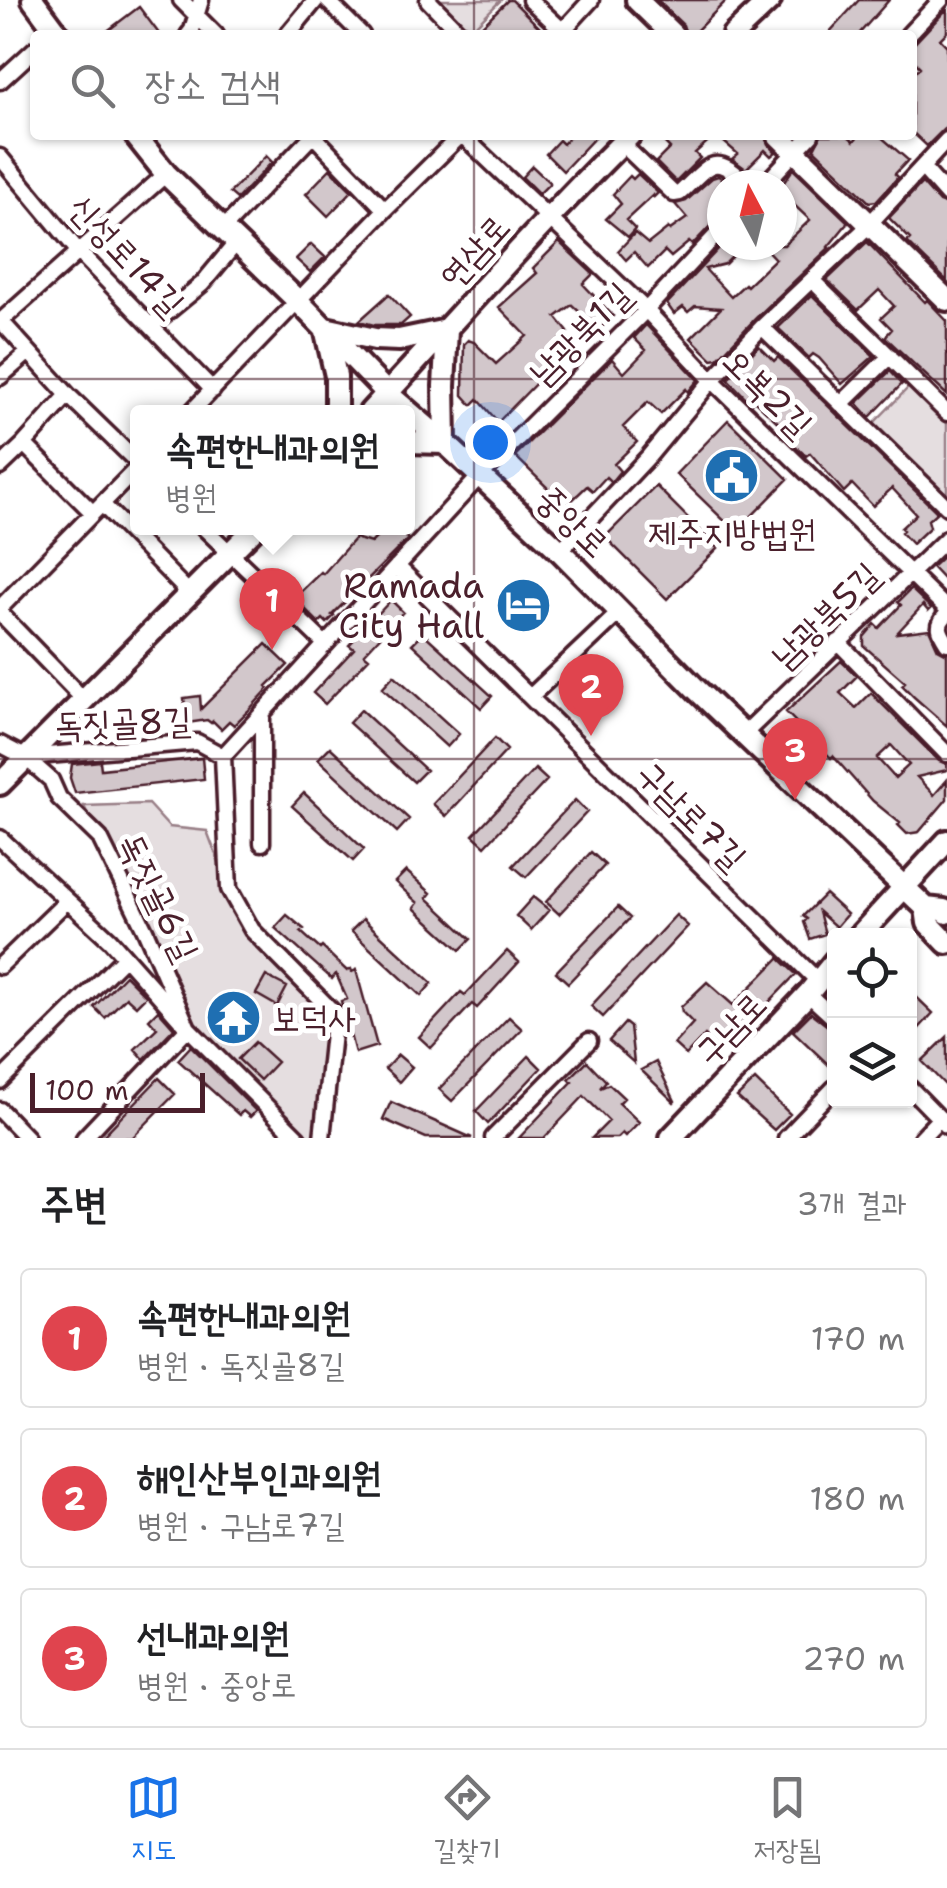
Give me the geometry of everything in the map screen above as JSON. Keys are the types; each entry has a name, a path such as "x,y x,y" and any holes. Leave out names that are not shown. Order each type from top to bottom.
{"main road":[{"path":"33,0 53,30"},
{"path":"638,0 668,30"},
{"path":"738,30 770,0"},
{"name":"중앙로","path":"139,140 166,174 401,405"},
{"name":"연삼로","path":"376,405 548,217 625,140"},
{"path":"783,140 947,300"},
{"path":"336,405 336,376 325,328 400,340 447,330 445,443 415,442"},
{"name":"중앙로","path":"415,417 560,551 697,690 904,886 926,908 928,923 947,943"},
{"path":"0,784 249,535"},
{"path":"866,928 947,841"},
{"path":"926,908 947,913"},
{"name":"구남로","path":"671,1138 827,970"}],"street":[{"path":"181,0 199,7 213,30"},
{"path":"291,30 316,0"},
{"path":"326,0 357,30"},
{"path":"428,0 457,30"},
{"path":"530,0 558,30"},
{"path":"564,30 591,0"},
{"path":"913,30 941,0"},
{"path":"0,80 30,53"},
{"path":"150,326 202,284 230,236 309,140"},
{"path":"318,140 385,210"},
{"path":"198,405 457,140"},
{"name":"오복2길","path":"467,140 646,310 947,611"},
{"path":"627,140 674,194 707,168 724,164 732,170"},
{"path":"779,170 807,140"},
{"path":"560,551 712,380 869,225 947,140"},
{"name":"신성로14길","path":"0,157 79,252 213,390"},
{"path":"923,168 947,195"},
{"path":"130,458 0,321 166,174"},
{"name":"남광북1길","path":"480,476 707,245"},
{"path":"812,280 947,413"},
{"path":"762,327 947,507"},
{"path":"0,378 29,352"},
{"path":"841,404 890,356"},
{"path":"0,468 68,395"},
{"path":"24,444 190,594"},
{"path":"85,701 0,611 130,473"},
{"path":"212,535 324,644 480,476"},
{"name":"남광북5길","path":"744,734 947,538"},
{"name":"구남로7길","path":"396,566 530,697 813,987 827,1008"},
{"path":"530,697 621,611"},
{"path":"947,611 938,628 947,643"},
{"path":"838,642 947,754"},
{"name":"독짓골8길","path":"322,1138 334,1014 252,930 228,889 223,756 324,644"},
{"path":"262,712 262,843"},
{"name":"독짓골8길","path":"25,757 197,742 223,756"},
{"path":"0,744 25,757"},
{"name":"독짓골6길","path":"25,757 51,780 58,798 100,838 188,1028"},
{"name":"독짓골6길","path":"0,838 125,957 188,1028 298,1138"},
{"path":"0,966 67,901"},
{"path":"0,1081 125,957"},
{"path":"84,1138 188,1028"},
{"path":"493,1138 589,1042"},
{"path":"786,1138 827,1095"},
{"path":"917,1095 944,1122 921,1138"},
{"path":"0,1110 27,1138"}],"shaded area":[{"path":"436,0 501,0 471,30"},
{"path":"909,387 947,423 947,501 870,427"},
{"path":"148,804 169,827 207,831 229,889 252,930 335,1014 322,1138 298,1138 188,1028 84,806"}],"building":[{"path":"512,0 542,30 477,30"},
{"path":"657,0 727,0 697,30 684,30"},
{"path":"859,0 889,0 862,30 832,30"},
{"path":"139,7 156,30 109,30"},
{"path":"947,9 947,32 940,39 947,46 947,126 927,146 917,137 917,41"},
{"path":"559,140 563,144 567,140 592,140 563,171 546,154"},
{"path":"709,140 695,153 700,158 676,182 656,162 670,148 665,143"},
{"path":"722,140 767,140 776,152 771,156 765,150 746,169 732,159 738,154"},
{"path":"818,140 885,140 908,160 876,201 869,202 814,149"},
{"path":"266,156 272,162 237,199 230,193"},
{"path":"532,166 550,183 539,194 522,177"},
{"path":"330,169 352,191 328,216 306,194"},
{"path":"797,173 847,221 846,225 829,248 718,358 712,359 691,338 721,308 695,306 688,312 683,307 674,314 667,304 708,260 729,260 705,269 731,297 774,260 797,260 797,232 810,220 797,208"},
{"path":"638,174 658,193 626,220 635,229 628,237 606,219 621,204 613,194 630,176 633,179"},
{"path":"707,182 707,229 692,245 689,242 671,257 665,251 648,268 634,252 626,260 618,251 635,233 648,244 687,218 675,204 686,201"},
{"path":"922,183 939,202 947,205 947,281 907,242 910,239 889,218"},
{"path":"559,242 593,274 583,284 613,316 599,330 572,305 556,317 568,332 544,355 563,370 553,379 546,373 498,422 478,399 472,405 463,395 464,344 468,340 474,342 496,364 527,336 499,307 537,273 533,268"},
{"path":"867,242 947,321 947,395 885,337 892,329 881,318 894,306 879,290 858,310 827,280"},
{"path":"311,244 325,257 310,272 296,259"},
{"path":"389,294 410,317 401,325 359,321"},
{"path":"812,295 874,356 842,384 819,358 813,354 809,358 778,328"},
{"path":"646,325 698,380 661,414 648,402 623,427 637,442 614,464 620,471 611,482 606,477 593,491 587,486 566,506 515,456 612,359 624,373 646,350 634,338"},
{"path":"759,346 774,361 778,357 937,512 928,520 930,527 912,544 901,528 916,514 892,488 873,506 852,484 844,492 810,453 806,456 780,432 784,428 728,379"},
{"path":"890,371 902,384 870,417 857,403"},
{"name":"제주지방법원","path":"728,420 788,479 736,532 676,474"},
{"path":"656,486 718,548 667,599 605,537"},
{"path":"379,535 404,535 408,539 327,623 323,619 319,623 294,598 323,574 355,538 371,543"},
{"path":"947,553 947,583 932,567"},
{"path":"911,589 931,608 928,611 923,605 897,633 929,629 938,649 947,654 947,726 864,646 864,637 875,624 879,628"},
{"path":"391,600 403,612 364,654 369,658 325,704 313,693 354,649 349,645"},
{"path":"423,633 492,696 481,708 412,644"},
{"path":"266,644 288,665 234,725 229,721 221,729 213,721 187,723 184,698 200,696 201,709"},
{"path":"841,661 857,676 840,693 856,708 871,693 939,761 947,764 947,770 917,777 934,795 947,780 947,799 919,832 907,834 786,712","holes":["891,745 909,765 895,778 877,758"]},
{"path":"394,675 459,734 447,747 382,688"},
{"path":"361,710 426,770 414,782 349,723"},
{"path":"495,738 507,750 446,816 433,804"},
{"path":"330,747 409,819 397,832 318,759"},
{"path":"202,758 204,779 75,793 70,778 72,764 100,761 101,769"},
{"path":"535,769 547,780 485,846 473,835"},
{"path":"304,793 364,849 353,861 292,806"},
{"path":"575,800 587,812 526,877 513,866"},
{"path":"591,852 605,865 559,914 546,902"},
{"path":"406,871 431,893 427,898 471,939 460,950 414,908 418,903 395,882"},
{"path":"825,894 847,914 836,927 819,912 825,934 810,939 803,916"},
{"path":"533,897 549,910 531,930 516,916"},
{"path":"618,907 630,918 568,983 556,972"},
{"path":"287,915 347,971 356,970 377,1046 355,1053 341,1001 347,999 336,974 332,979 275,928"},
{"path":"676,915 688,926 603,1017 591,1006"},
{"path":"363,919 432,983 421,996 351,931"},
{"path":"507,951 519,962 477,1008 472,1004 431,1048 419,1037"},
{"path":"779,958 796,974 722,1051 705,1035 686,1055 674,1044 693,1023 681,1007 707,982 733,1005"},
{"path":"125,975 146,996 136,1006 126,997 105,1018 94,1007"},
{"path":"266,976 287,987 277,1006 256,994"},
{"path":"917,998 933,1013 917,1030"},
{"name":"보덕사","path":"240,1000 246,1030 226,1034 222,1013 232,1002"},
{"path":"158,1010 174,1028 144,1059 135,1049 157,1028 149,1019"},
{"path":"811,1013 827,1026 827,1063 793,1031"},
{"path":"509,1017 522,1029 452,1101 439,1089"},
{"path":"625,1023 630,1027 634,1063 609,1041"},
{"path":"947,1037 947,1087 922,1061"},
{"path":"255,1042 277,1062 260,1080 238,1059"},
{"path":"191,1046 256,1111 250,1117 243,1111 239,1115 178,1060"},
{"path":"398,1055 412,1067 399,1082 385,1069"},
{"path":"529,1056 541,1068 488,1124 476,1111"},
{"path":"587,1061 606,1081 600,1088 609,1084 624,1098 619,1103 639,1122 625,1136 622,1133 617,1138 592,1138 609,1121 584,1096 544,1138 519,1138 572,1082 569,1079"},
{"path":"656,1062 675,1101 674,1102 641,1070"},
{"path":"159,1078 175,1094 132,1138 101,1138"},
{"path":"755,1080 790,1114 774,1130 737,1097"},
{"path":"391,1102 472,1138 426,1138 383,1119"}],"place":[{"name":"제주지방법원","path":"732,476"},
{"name":"Ramada City Hall","path":"523,605"},
{"name":"속편한내과의원","path":"272,650"},
{"name":"해인산부인과의원","path":"591,736"},
{"name":"선내과의원","path":"795,800"},
{"name":"보덕사","path":"233,1017"}]}
